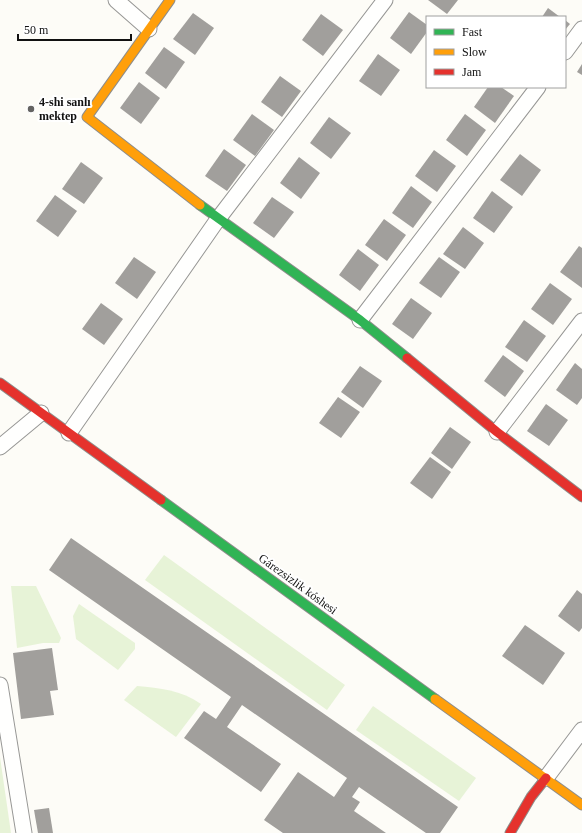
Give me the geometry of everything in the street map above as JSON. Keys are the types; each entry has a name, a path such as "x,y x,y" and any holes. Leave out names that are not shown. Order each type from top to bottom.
{"street":[{"path":"116,0 149,28"},
{"path":"170,0 87,117 218,219 360,320 497,432 582,497"},
{"path":"69,433 218,219 385,0"},
{"path":"566,51 582,29"},
{"path":"360,320 537,88"},
{"path":"497,432 582,321"},
{"name":"Gárezsizlik kóshesi","path":"0,383 582,805"},
{"path":"0,447 41,413"},
{"path":"0,685 24,833"},
{"path":"510,833 532,797 582,730"}],"green space":[{"path":"164,555 345,685 327,710 145,580"},
{"path":"11,586 36,586 61,638 59,643 43,643 17,648"},
{"path":"79,604 135,643 135,649 118,670 76,639 73,616"},
{"path":"137,686 162,689 178,693 201,704 176,737 124,700"},
{"path":"373,706 476,778 459,801 356,730"},
{"path":"0,757 11,833 0,833"}],"building":[{"path":"428,0 458,0 447,14"},
{"path":"548,8 559,16 543,16"},
{"path":"409,12 426,24 426,33 411,54 390,38"},
{"path":"193,13 214,28 195,55 173,39"},
{"path":"321,14 343,30 323,56 302,40"},
{"path":"566,21 570,24 566,29"},
{"path":"164,47 185,62 166,89 145,73"},
{"path":"378,54 400,70 381,96 359,81"},
{"path":"582,64 582,75 577,72"},
{"path":"280,76 301,91 282,117 261,102"},
{"path":"139,82 160,98 141,124 120,108"},
{"path":"487,88 502,88 514,96 495,123 474,107"},
{"path":"252,114 274,130 255,156 233,140"},
{"path":"465,114 486,130 467,156 446,140"},
{"path":"329,117 351,133 331,159 310,143"},
{"path":"224,149 246,165 227,191 205,176"},
{"path":"434,150 456,166 437,192 415,176"},
{"path":"520,154 541,170 522,196 500,180"},
{"path":"299,157 320,173 301,199 280,183"},
{"path":"81,162 103,178 84,204 62,189"},
{"path":"411,186 432,202 413,228 392,213"},
{"path":"492,191 513,207 494,233 473,218"},
{"path":"55,195 77,211 58,237 36,221"},
{"path":"272,197 294,212 274,238 253,223"},
{"path":"384,219 406,235 387,261 365,245"},
{"path":"463,227 484,243 465,269 443,254"},
{"path":"579,246 582,248 582,288 560,272"},
{"path":"358,249 379,265 360,291 339,275"},
{"path":"134,257 156,272 137,299 115,283"},
{"path":"439,257 460,272 441,298 419,283"},
{"path":"550,283 572,299 553,325 531,309"},
{"path":"411,298 432,313 413,339 392,324"},
{"path":"101,303 123,319 104,345 82,329"},
{"path":"524,320 546,336 527,362 505,347"},
{"path":"503,355 524,371 505,397 484,381"},
{"path":"575,363 582,369 582,398 577,405 556,390"},
{"path":"360,366 382,381 363,408 341,392"},
{"path":"338,397 360,412 341,438 319,423"},
{"path":"546,404 568,420 549,446 527,431"},
{"path":"450,427 471,442 452,469 431,453"},
{"path":"430,457 451,472 432,499 410,483"},
{"path":"71,538 458,807 440,833 426,833 359,787 352,797 360,802 354,811 386,833 283,833 264,820 298,772 334,797 347,778 242,705 227,727 281,764 261,792 184,738 204,711 216,719 231,697 49,570"},
{"path":"577,590 582,594 582,628 579,632 558,616"},
{"path":"525,625 565,653 543,685 502,656"},
{"path":"52,648 58,690 50,691 54,715 21,719 13,653"},
{"path":"49,808 53,833 38,833 34,810"}],"traffic: fast":[{"path":"200,205 360,320 407,358"},
{"path":"161,500 435,699"}],"traffic: slow":[{"path":"170,0 87,117 200,205"},
{"path":"435,699 582,805"}],"traffic: jam":[{"path":"407,358 497,432 582,497"},
{"path":"0,383 161,500"},
{"path":"510,833 531,797 546,778"}],"place":[{"name":"4-shi sanlı mektep","path":"31,109"}]}
